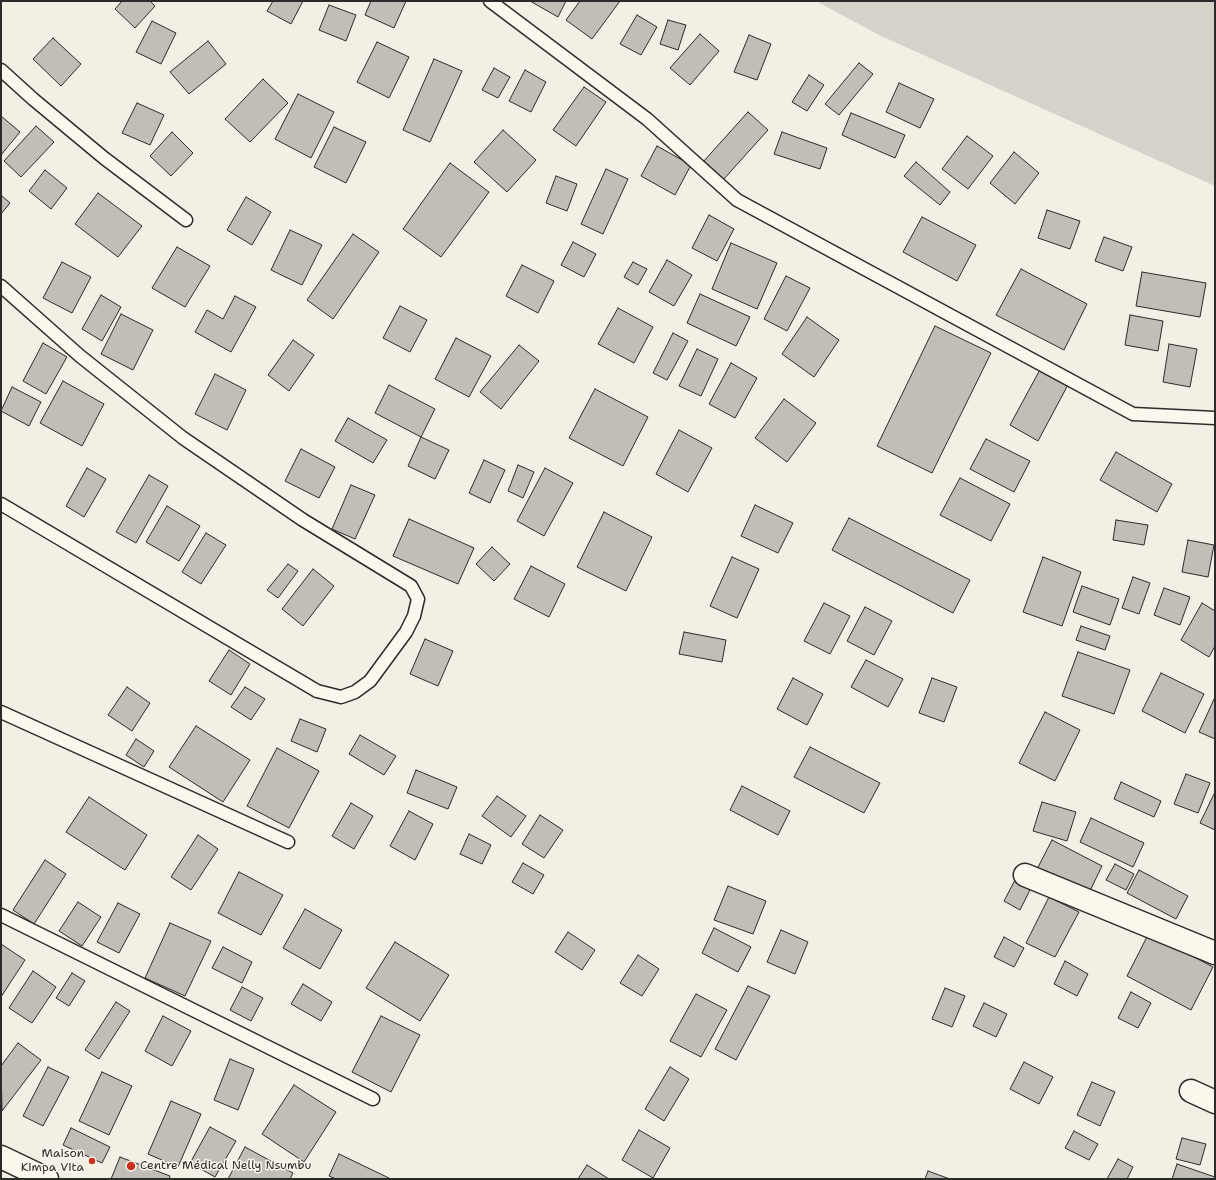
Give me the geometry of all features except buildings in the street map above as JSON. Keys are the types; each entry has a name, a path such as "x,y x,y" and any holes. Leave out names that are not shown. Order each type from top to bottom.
{"street":[{"path":"1025,875 1215,953"},
{"path":"1191,1091 1215,1102"},
{"path":"1,1157 46,1179"}],"lane":[{"path":"490,1 647,119 737,200 1133,414 1215,418"},
{"path":"1,70 33,99 104,158 186,220"},
{"path":"1,286 80,356 183,438 303,520 411,586 418,599 414,616 406,632 370,681 355,692 341,696 317,691 1,504"},
{"path":"1,712 288,842"},
{"path":"1,914 372,1098"}],"shaded area":[{"path":"816,1 1215,1 1215,186 879,35"}],"place":[{"name":"Maison Kimpa Vita","path":"92,1161"},
{"name":"Centre Médical Nelly Nsumbu","path":"131,1166"}]}
